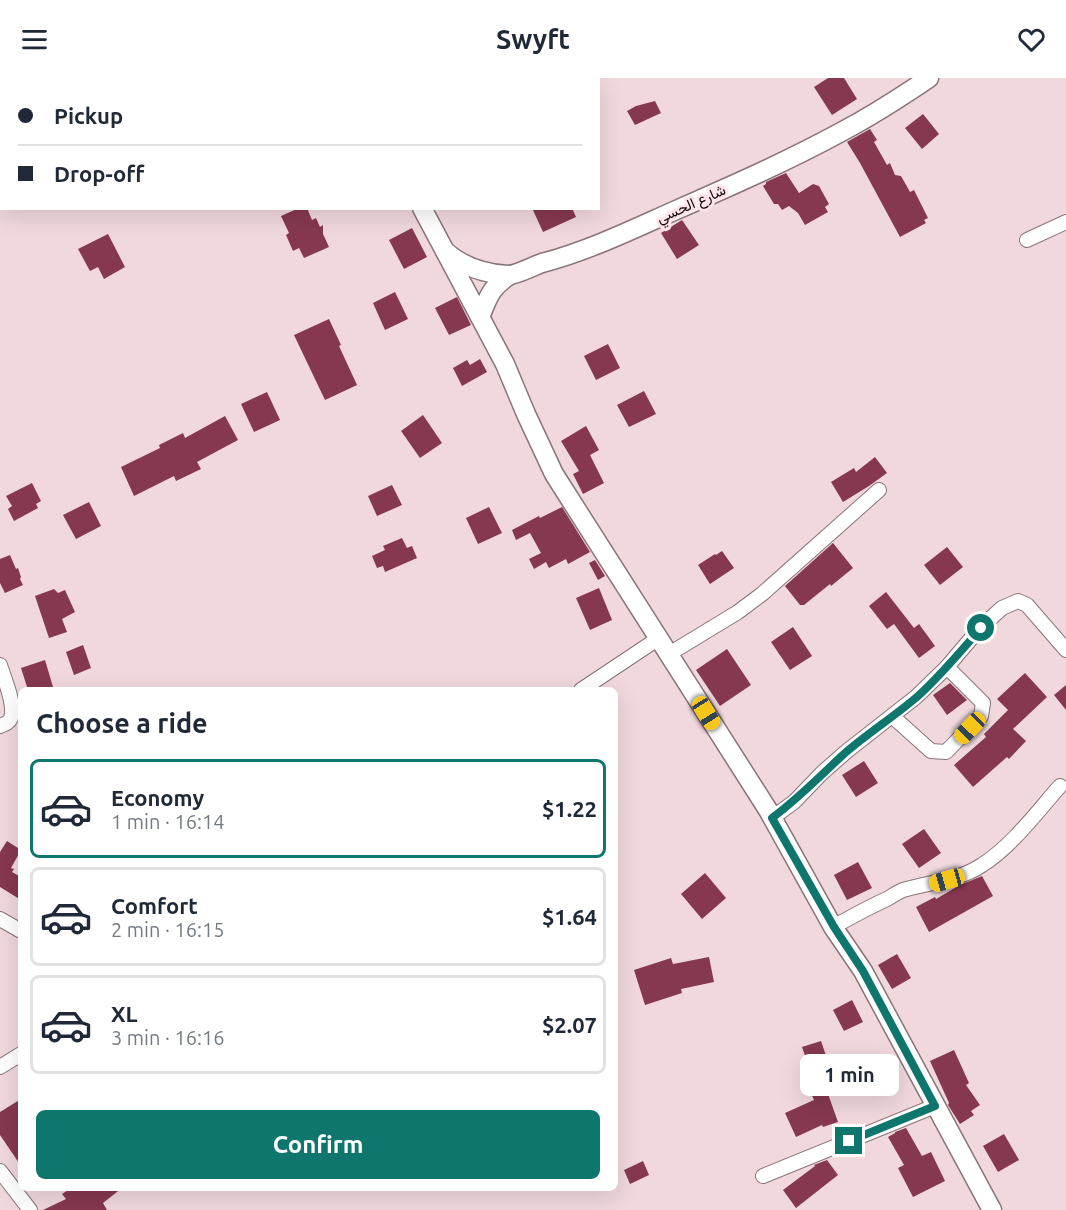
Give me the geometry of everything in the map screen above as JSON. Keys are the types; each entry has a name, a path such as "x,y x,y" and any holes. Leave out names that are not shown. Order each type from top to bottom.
{"street":[{"name":"شارع الحسي","path":"442,248 466,266 510,275 597,244 766,171 844,131 928,78"},
{"path":"423,210 505,363 554,474 772,818 834,927 863,971 992,1210"},
{"path":"1027,240 1066,222"},
{"path":"480,317 489,294 495,286 510,275"},
{"path":"669,654 746,606 879,490"},
{"path":"772,818 794,802 847,751 916,697 1002,608 1018,601 1027,605 1066,650"},
{"path":"585,687 658,638"},
{"path":"0,665 13,710 9,722 0,726"},
{"path":"892,717 931,751 946,752 981,716 982,703 947,667"},
{"path":"834,927 902,891 959,876 981,866 1001,852 1060,786"},
{"path":"0,920 18,929"},
{"path":"0,1067 18,1056"},
{"path":"763,1176 935,1106"},
{"path":"0,1171 30,1210"}],"building":[{"path":"828,78 844,78 857,99 832,115 814,87"},
{"path":"655,101 661,113 635,125 627,111"},
{"path":"923,114 939,134 922,149 905,128"},
{"path":"870,129 877,140 874,142 887,165 890,163 895,175 901,176 910,192 914,190 928,218 924,220 926,223 900,237 847,142"},
{"path":"786,173 799,193 813,184 819,186 829,204 825,207 828,212 805,225 798,213 789,206 782,210 778,204 774,204 763,186 766,182"},
{"path":"294,210 308,210 312,220 316,218 320,227 323,225 323,234 329,247 304,258 299,248 293,251 286,235 289,233 281,216"},
{"path":"533,210 573,210 576,217 543,232"},
{"path":"682,220 699,245 677,259 661,233"},
{"path":"412,228 427,257 404,269 389,240"},
{"path":"108,234 125,267 104,279 98,267 90,271 78,249"},
{"path":"395,292 408,319 385,330 373,303"},
{"path":"457,297 471,325 449,335 435,308"},
{"path":"329,319 357,385 325,400 294,335"},
{"path":"608,344 620,368 596,380 584,356"},
{"path":"480,359 487,372 462,386 453,368 467,360 470,365"},
{"path":"644,391 656,414 629,427 617,405"},
{"path":"267,392 280,420 254,432 241,404"},
{"path":"423,415 442,443 420,458 401,431"},
{"path":"225,416 238,440 197,462 201,469 176,481 174,476 134,496 121,467 160,448 159,445 183,433 185,438"},
{"path":"586,426 599,450 590,455 604,483 583,494 573,474 579,471 561,441"},
{"path":"875,457 887,473 843,502 831,482 854,468 856,472"},
{"path":"32,483 41,501 36,504 38,508 14,521 8,509 12,506 6,496"},
{"path":"392,485 402,505 377,516 368,496"},
{"path":"89,502 101,526 76,539 63,515"},
{"path":"489,507 502,533 478,544 466,518"},
{"path":"562,507 590,552 568,564 566,559 549,568 546,562 534,569 529,559 541,553 530,533 516,540 512,530"},
{"path":"402,538 407,548 412,546 417,558 385,572 383,566 377,568 372,556 385,550 383,546"},
{"path":"833,543 853,568 804,605 800,605 785,586"},
{"path":"947,547 963,567 940,585 924,565"},
{"path":"722,551 734,568 710,584 698,565"},
{"path":"10,555 16,569 18,568 23,585 5,593 0,583 0,559"},
{"path":"595,560 605,576 598,580 589,563"},
{"path":"599,588 612,620 590,630 576,598"},
{"path":"54,589 58,593 65,590 75,612 62,619 67,632 49,638 35,596"},
{"path":"886,592 914,628 919,624 935,646 919,658 894,624 887,629 869,606"},
{"path":"793,627 812,656 790,670 771,642"},
{"path":"83,645 91,668 74,675 66,652"},
{"path":"727,649 751,685 720,706 696,670"},
{"path":"45,660 53,687 27,687 21,668"},
{"path":"1025,673 1047,697 1013,729 1026,741 1009,759 1007,757 973,787 954,765 986,737 984,734 1008,710 997,699"},
{"path":"950,683 967,700 947,715 933,695"},
{"path":"1066,685 1066,710 1054,695"},
{"path":"864,761 878,783 856,797 842,775"},
{"path":"924,829 941,853 919,868 902,844"},
{"path":"7,841 18,848 18,855 11,868 14,869 12,872 18,875 18,898 0,887 0,852"},
{"path":"858,862 872,888 847,900 834,875"},
{"path":"705,873 726,898 702,919 681,894"},
{"path":"982,876 993,896 929,932 916,907"},
{"path":"897,954 911,978 892,989 878,965"},
{"path":"709,957 714,982 681,989 682,993 645,1005 634,970 671,958 673,964"},
{"path":"852,1000 863,1022 844,1031 833,1010"},
{"path":"821,1041 832,1073 822,1077 838,1122 823,1127 822,1125 796,1137 785,1113 814,1100 811,1093 817,1091 802,1047"},
{"path":"954,1050 969,1083 966,1085 980,1105 971,1111 974,1115 960,1124 948,1105 930,1061"},
{"path":"18,1101 18,1162 0,1135 0,1112"},
{"path":"906,1128 922,1156 931,1152 945,1181 913,1197 898,1168 904,1165 888,1137"},
{"path":"1004,1134 1019,1160 998,1172 983,1146"},
{"path":"827,1160 838,1175 796,1208 783,1190 814,1165"},
{"path":"643,1161 649,1175 630,1184 624,1170"},
{"path":"66,1191 118,1191 103,1203 107,1210 43,1210 66,1199 62,1194"}],"route":[{"path":"849,1141 935,1106 863,971 834,927 772,818 794,802 847,751 931,684 981,628"}]}
